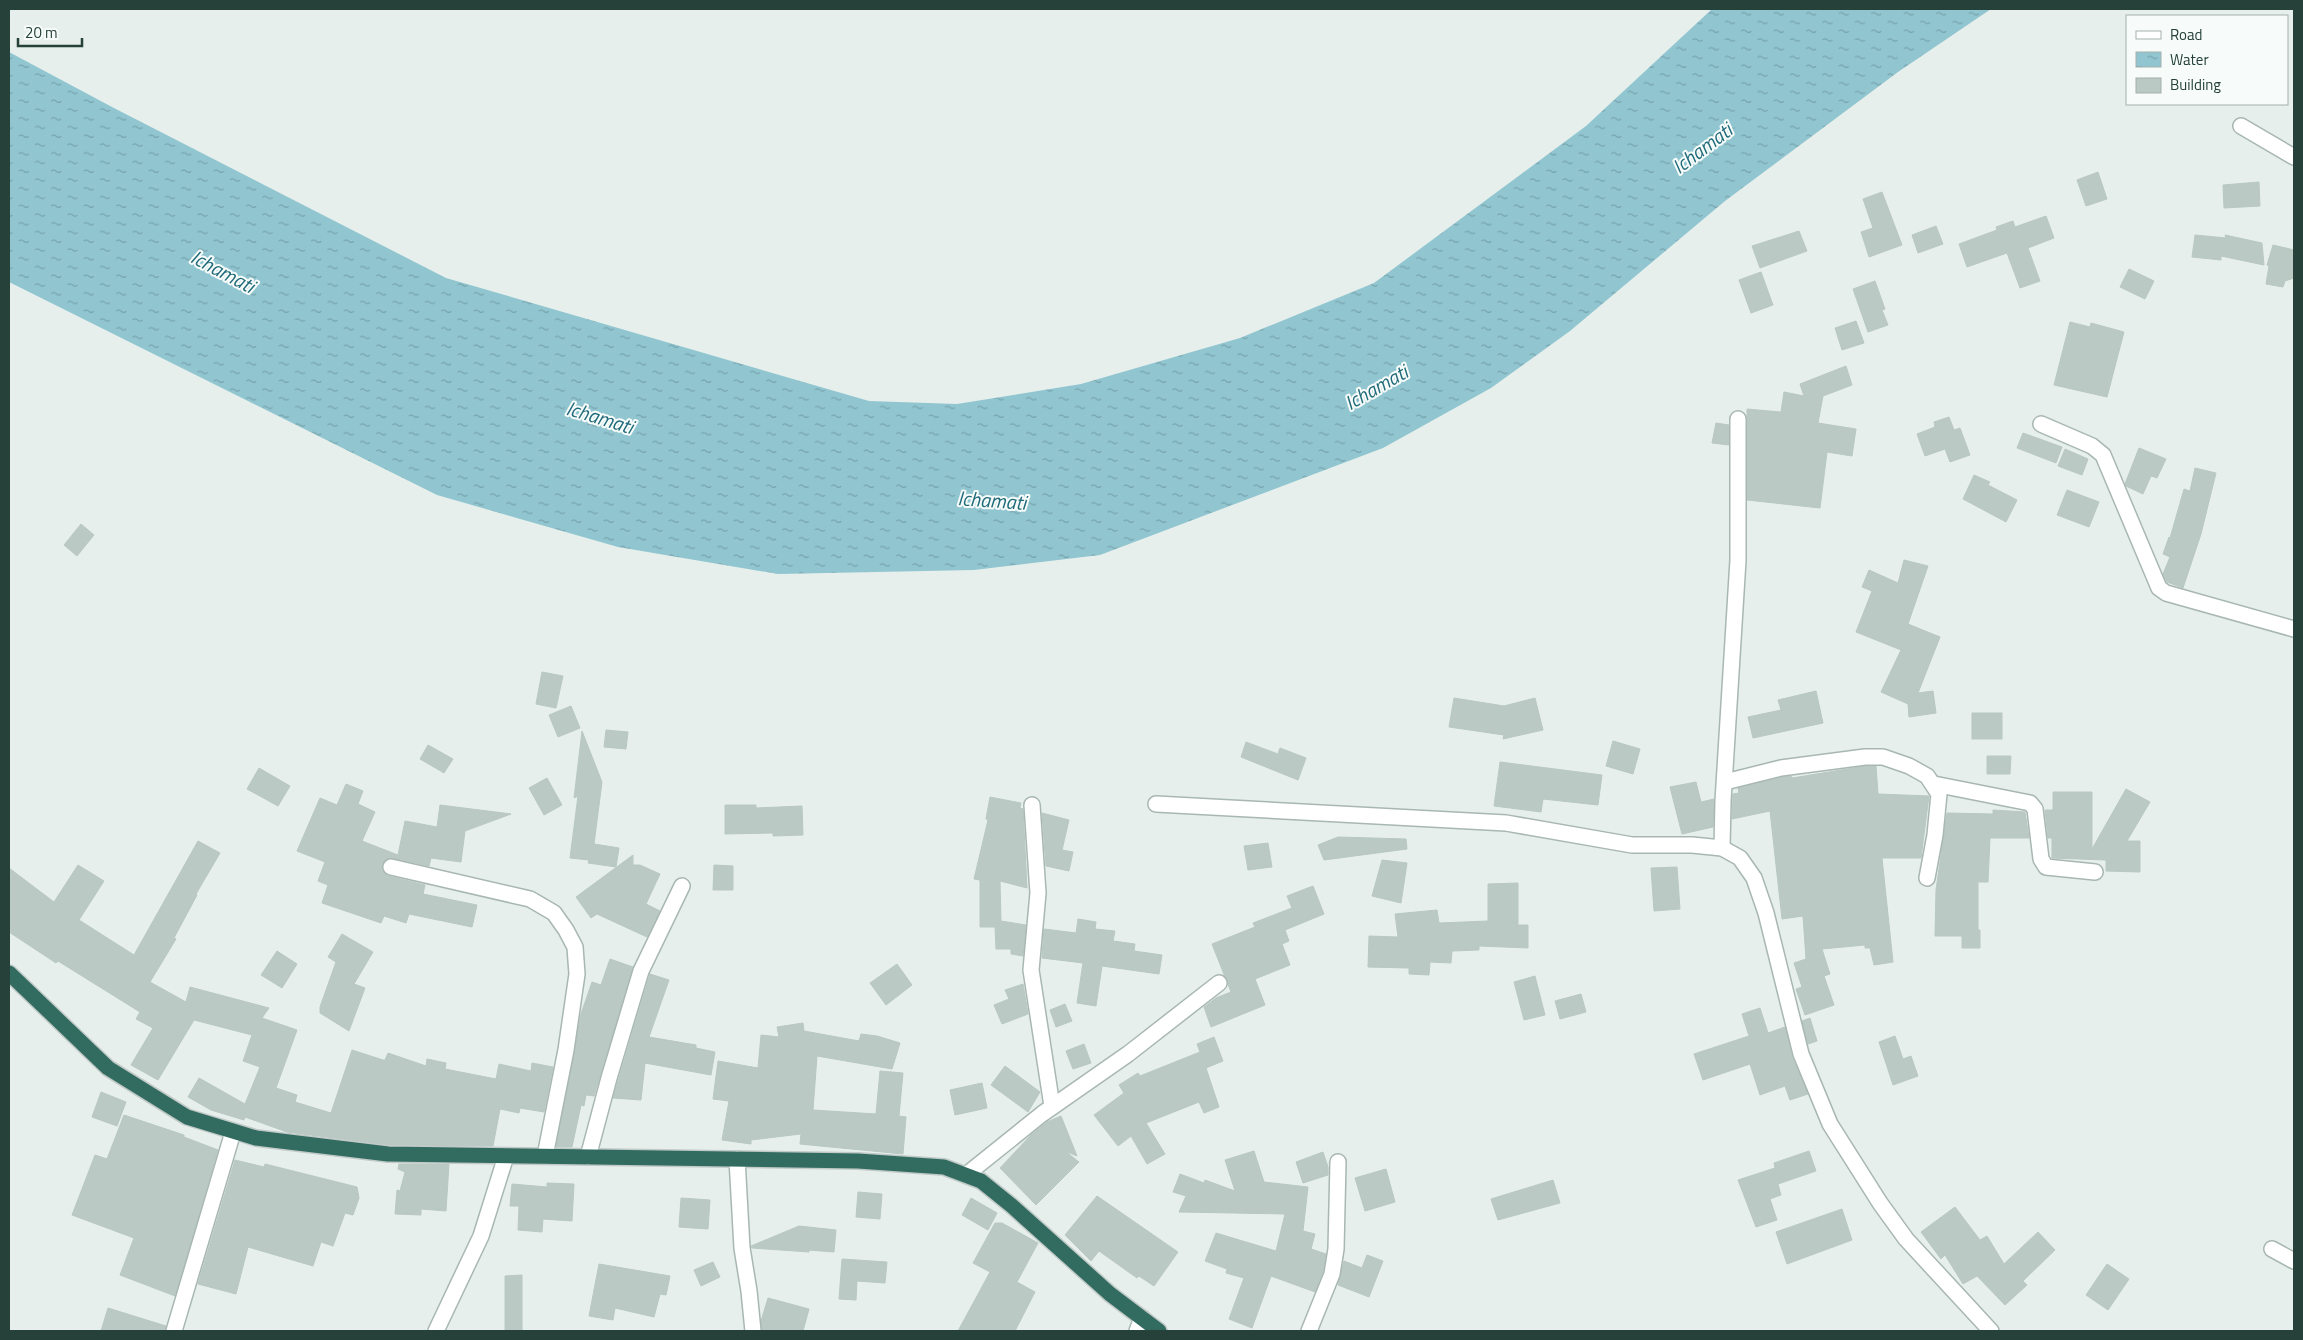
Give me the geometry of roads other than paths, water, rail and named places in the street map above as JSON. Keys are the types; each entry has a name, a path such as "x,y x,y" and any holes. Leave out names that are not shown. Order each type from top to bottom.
{"highway":[{"path":"9,973 108,1068 187,1117 256,1138 388,1154 737,1159 911,1164 944,1167 981,1181 1012,1206 1110,1294 1140,1325 1159,1331"}],"street":[{"path":"2241,126 2294,157"},
{"path":"1722,848 1738,560 1738,419"},
{"path":"2041,424 2092,446 2103,455 2159,588 2166,593 2294,629"},
{"path":"1725,782 1781,768 1865,757 1884,757 1908,766 1927,776 1939,794 1935,835 1927,878"},
{"path":"1934,784 2030,803 2035,809 2041,860 2046,867 2095,872"},
{"path":"1156,804 1506,823 1632,845 1692,845 1722,848 1740,858 1754,878 1766,913 1802,1054 1830,1124 1880,1203 1906,1239 1992,1331"},
{"path":"1032,805 1038,893 1031,970 1052,1106"},
{"path":"391,867 530,899 554,913 566,930 575,947 578,974 545,1156"},
{"path":"588,1157 608,1078 641,971 682,886"},
{"path":"966,1175 1052,1106 1128,1054 1219,983"},
{"path":"174,1331 233,1132"},
{"path":"436,1331 480,1236 506,1156"},
{"path":"737,1159 742,1248 750,1291 753,1331"},
{"path":"1308,1331 1332,1274 1336,1248 1338,1162"},
{"path":"2272,1248 2294,1261"}],"water":[{"name":"Ichamati","path":"1712,9 1991,9 1898,72 1725,201 1570,331 1491,388 1383,448 1100,555 974,570 778,574 618,547 437,495 9,282 9,52 112,107 446,278 869,401 957,404 1081,384 1240,338 1374,283 1586,126"}]}
